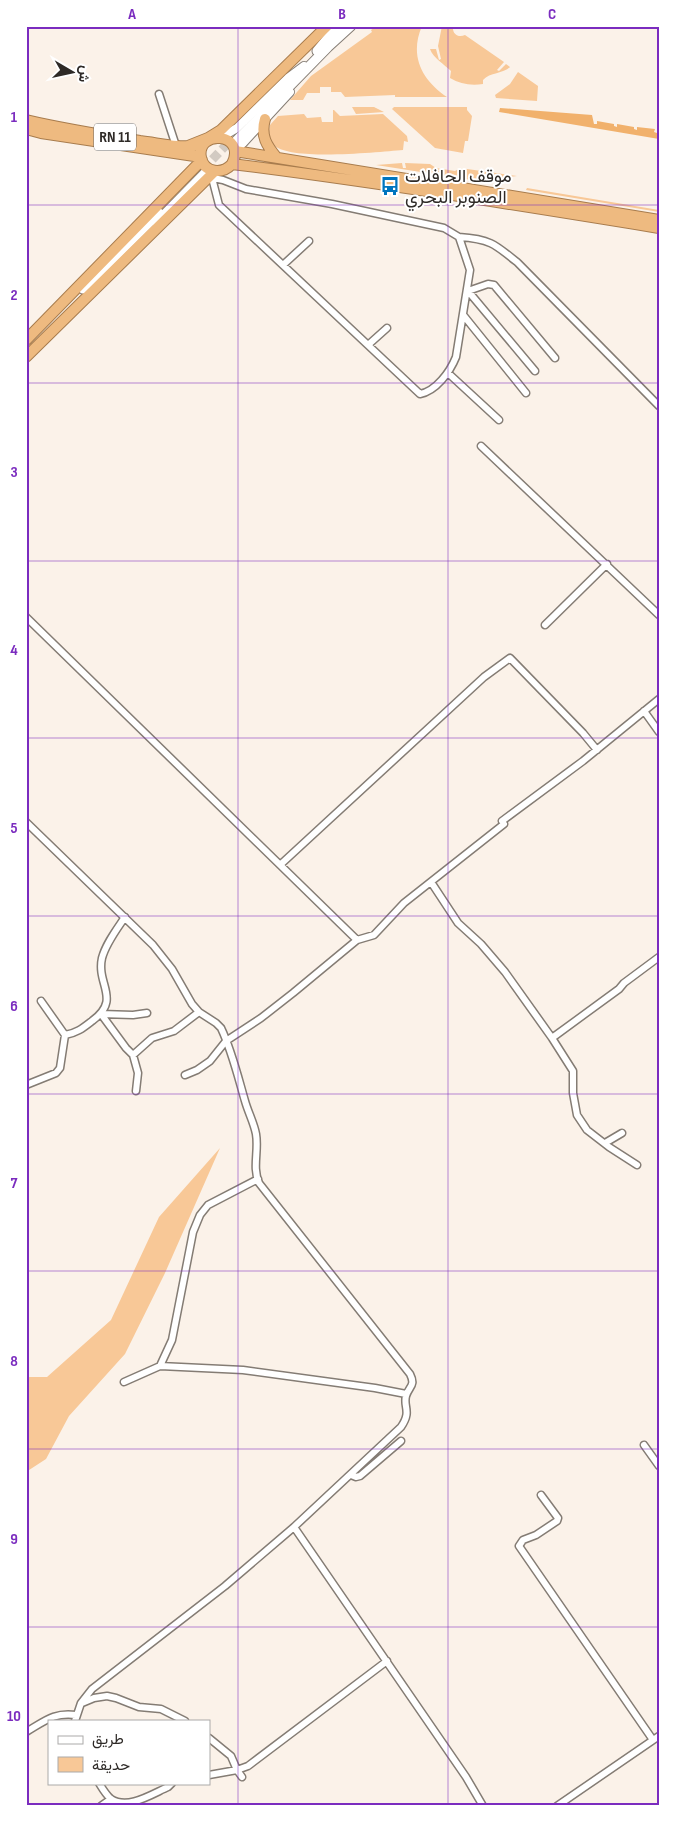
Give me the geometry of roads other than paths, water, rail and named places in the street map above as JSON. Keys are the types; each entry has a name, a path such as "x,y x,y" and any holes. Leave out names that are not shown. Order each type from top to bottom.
{"highway":[{"path":"188,146 208,138 221,130 327,26"},
{"path":"265,119 263,135 265,143 277,158"},
{"name":"RN 11","path":"26,120 174,150 207,169"},
{"name":"RN 11","path":"26,129 41,133 174,150 205,144"},
{"path":"207,169 201,153 205,144 214,138 220,138 235,145 277,158 659,220"},
{"path":"26,340 185,178 207,169 224,170 232,164 235,145"},
{"path":"174,150 185,164 185,178"},
{"path":"232,164 381,184 659,228"},
{"path":"26,357 49,336 207,169"}],"main road":[{"path":"235,145 306,66 338,26"},
{"path":"306,66 350,26"},
{"path":"40,327 59,312 207,169"}],"street":[{"path":"235,145 265,119 306,75 306,66"},
{"path":"220,138 237,128 288,78 306,66"},
{"path":"159,94 174,150"},
{"path":"207,169 223,180 246,189 332,204 444,228 459,237 475,238 494,244 518,263 659,406"},
{"path":"207,169 219,205 420,394 428,392 452,370 456,358 470,270 459,237"},
{"path":"283,265 309,241"},
{"path":"468,291 488,284 494,285 555,358"},
{"path":"468,291 535,371"},
{"path":"464,316 526,393"},
{"path":"368,344 387,328"},
{"path":"448,373 499,420"},
{"path":"481,446 659,615"},
{"path":"545,625 606,564"},
{"path":"26,617 357,940"},
{"path":"280,865 484,677 510,658 583,732 596,750"},
{"path":"185,1075 197,1070 210,1061 226,1041 287,998 357,940 374,935 404,904 503,822 659,699"},
{"path":"644,711 659,732"},
{"path":"26,822 163,956 181,983 186,996 199,1012 221,1028 256,1135 255,1167 258,1179 410,1374 412,1384 406,1394 408,1410 404,1423 294,1527 225,1586 92,1689 81,1704 76,1718 64,1713 54,1716 26,1732"},
{"path":"431,882 458,923 506,972 573,1071 573,1093 578,1115 587,1130 637,1165"},
{"path":"65,1035 76,1033 101,1014 106,1006 107,999 103,980 102,958 112,937 125,917"},
{"path":"552,1038 659,957"},
{"path":"26,1085 56,1073 60,1068 65,1035 41,1001"},
{"path":"133,1055 152,1038 174,1031 199,1012"},
{"path":"101,1014 133,1015 147,1013"},
{"path":"101,1014 133,1055 138,1073 136,1091"},
{"path":"605,1143 622,1133"},
{"path":"160,1366 172,1340 193,1232 200,1215 208,1204 258,1179"},
{"path":"124,1382 160,1366 243,1370 406,1394"},
{"path":"351,1475 354,1477 360,1476 401,1441"},
{"path":"644,1445 659,1466"},
{"path":"542,1495 558,1518 557,1522 536,1535 523,1540 520,1546 656,1738 557,1806"},
{"path":"294,1527 466,1777 483,1806"},
{"path":"210,1775 238,1770 248,1766 387,1661"},
{"path":"81,1704 94,1698 107,1696 139,1707 162,1709 183,1720"},
{"path":"210,1739 230,1756 242,1777"},
{"path":"100,1784 111,1799 122,1804 133,1802 171,1784"},
{"path":"101,1806 111,1799"}],"tunnel":[{"path":"203,169 233,138"}],"place":[{"name":"موقف الحافلات الصنوبر البحري","path":"390,186"}]}
